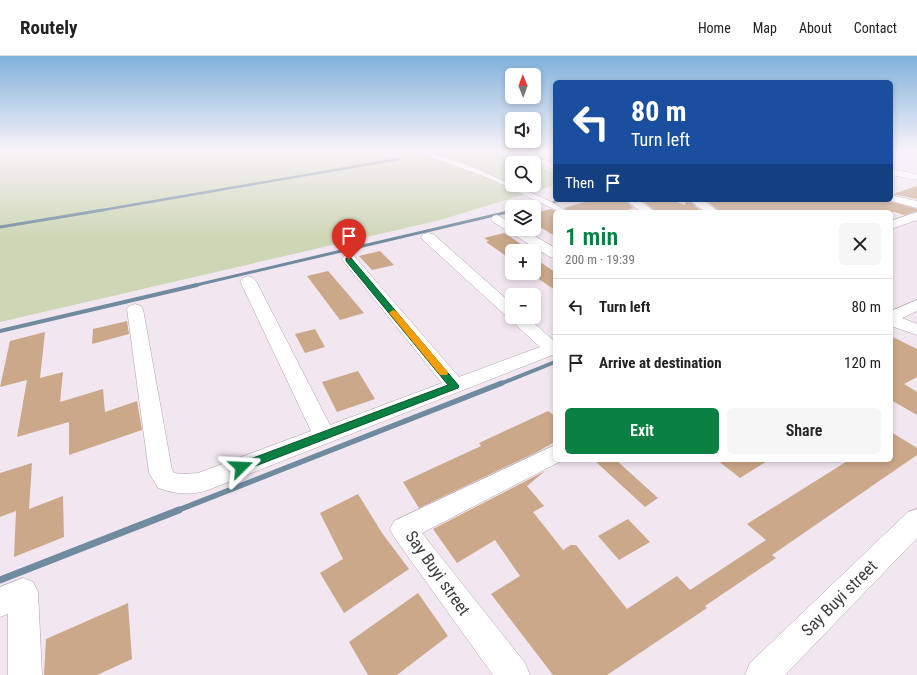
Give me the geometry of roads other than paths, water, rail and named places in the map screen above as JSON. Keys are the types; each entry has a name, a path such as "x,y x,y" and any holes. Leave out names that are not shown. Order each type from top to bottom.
{"street":[{"path":"893,199 917,205"},
{"path":"635,202 646,210"},
{"path":"698,202 710,210"},
{"path":"893,224 917,216"},
{"path":"497,219 505,224"},
{"path":"526,236 553,253"},
{"path":"428,237 505,307"},
{"path":"349,260 455,386"},
{"path":"248,281 324,435"},
{"path":"893,316 917,305"},
{"path":"135,309 161,473 167,481 182,484 199,483 553,348 525,324"},
{"path":"893,321 917,330"},
{"name":"Say Buyi street","path":"514,675 403,530 553,455"},
{"name":"Say Buyi street","path":"762,675 917,520"},
{"path":"0,602 23,592 24,675"}],"lane":[{"path":"498,181 542,200 560,210"}],"waterway":[{"path":"98,211 272,181"},
{"path":"98,211 103,210"},
{"path":"0,227 98,211"},
{"path":"192,286 505,213"},
{"path":"0,331 197,285"},
{"path":"500,384 553,363"},
{"path":"176,511 502,383"},
{"path":"0,580 179,510"}]}
